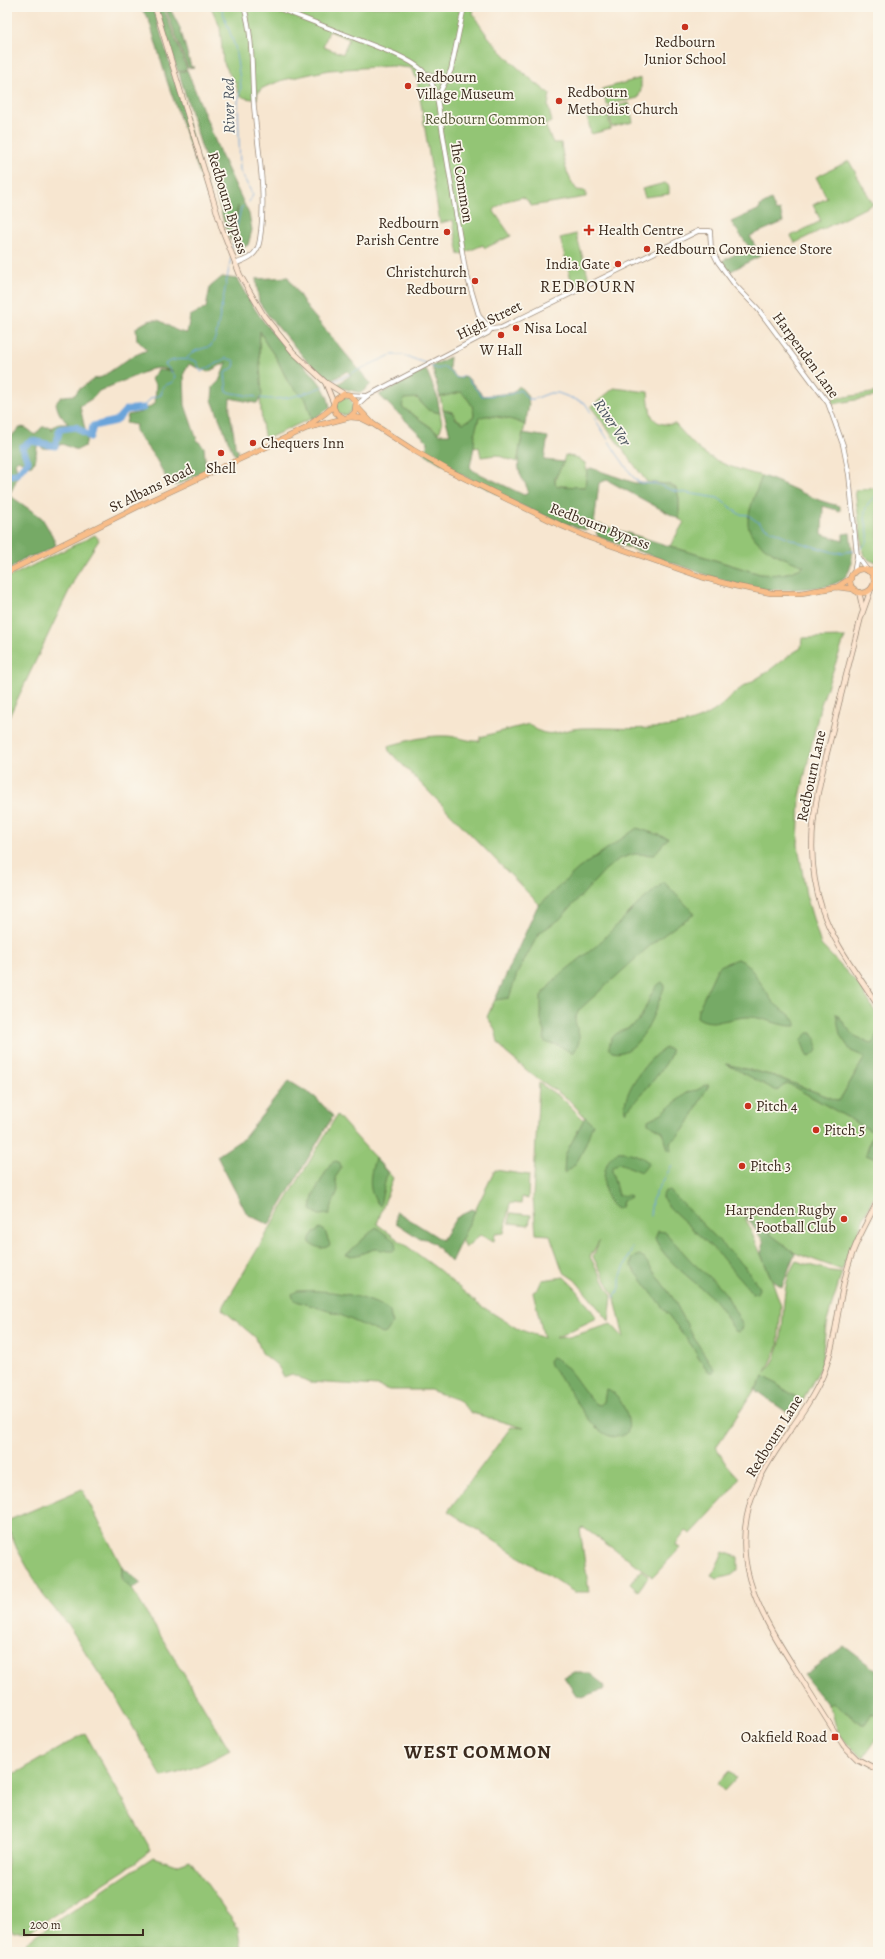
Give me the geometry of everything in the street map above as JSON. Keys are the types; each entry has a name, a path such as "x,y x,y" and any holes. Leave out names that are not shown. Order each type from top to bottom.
{"main road":[{"name":"Redbourn Bypass","path":"155,7 232,258 250,294 275,330 293,352 329,387 334,405"},
{"path":"329,387 354,398 357,406 355,412 350,417 344,418 336,413 334,405 338,397 344,394"},
{"name":"St Albans Road","path":"307,428 310,424 324,416 334,405"},
{"name":"Redbourn Bypass","path":"357,406 373,424"},
{"name":"Redbourn Bypass","path":"350,417 361,418 373,424 413,450 448,470 522,507 590,538 702,577 749,589 787,594 837,587 856,591"},
{"name":"St Albans Road","path":"7,572 137,507 307,428 344,418"},
{"path":"867,570 876,580 871,589 866,592 856,591 851,584 851,578 854,572 859,570 867,570 878,570"},
{"name":"Redbourn Bypass","path":"837,587 851,578"},
{"name":"Redbourn Lane","path":"871,589 863,610 817,790 812,823 811,853 814,878 826,921 844,955 878,1006"},
{"name":"Redbourn Lane","path":"856,591 862,602 863,610"},
{"name":"Redbourn Lane","path":"878,1200 856,1243 848,1265 831,1349 823,1374 808,1404 760,1478 750,1504 745,1541 745,1554 750,1583 763,1617 844,1746 857,1759 878,1770"}],"street":[{"path":"235,264 251,256 256,251 260,241 262,211 261,158 254,104 253,48 244,7"},
{"path":"275,7 395,54 413,63 428,74 447,81"},
{"path":"437,98 447,81 454,63 464,7"},
{"name":"The Common","path":"428,74 437,98 460,246 478,312 481,319 491,328"},
{"name":"High Street","path":"357,406 367,396 488,333 491,328 501,328 698,231 710,232"},
{"name":"Harpenden Lane","path":"710,232 711,248 718,262 735,285 758,309 828,403 843,445 849,476 857,554 854,572"},
{"name":"High Street","path":"350,396 367,396"},
{"name":"Harpenden Lane","path":"857,554 867,570"}],"green space":[{"path":"140,7 152,7 157,21 210,197 208,198 167,81 149,20"},
{"path":"156,7 163,7 187,69 178,72"},
{"path":"165,7 169,7 180,28 191,67 194,67 188,68"},
{"name":"Redbourn Common","path":"211,7 474,7 473,13 479,24 496,46 529,78 550,94 548,106 552,122 545,125 553,143 561,143 564,161 573,185 577,190 586,191 586,197 531,206 527,200 522,197 506,201 493,210 511,236 485,248 483,245 459,255 453,220 440,223 417,79 411,68 392,66 329,70 283,80 267,86 261,89 257,94 257,99 244,98 239,94 236,82 233,81 223,61 220,27","holes":["329,31 349,39 343,54 323,47"]},
{"path":"187,70 220,153 249,214 252,230 248,245 242,248 233,245 238,206 230,241 179,73"},
{"path":"641,78 641,90 638,98 607,105 602,89"},
{"path":"629,103 633,122 612,127 608,108"},
{"path":"607,110 611,129 591,134 587,115"},
{"path":"849,161 873,204 795,243 791,236 821,221 813,205 827,198 816,177"},
{"path":"665,183 669,186 669,194 645,197 642,189"},
{"path":"771,200 776,212 780,210 783,222 750,236 760,256 729,272 722,261 749,247 731,222 760,209 760,206"},
{"path":"576,234 589,279 573,287 560,238"},
{"path":"222,277 237,279 254,308 270,329 282,344 316,378 328,398 330,408 312,418 306,400 288,382 277,359 267,345 260,331 259,349 262,395 257,403 230,398 230,411 235,447 238,450 237,456 233,453 212,400 213,387 219,381 227,362 208,372 189,364 184,373 185,405 197,440 204,447 206,470 177,485 170,485 156,459 135,431 136,425 126,423 128,415 142,412 155,403 156,385 151,379 158,370 173,371 159,368 152,369 99,391 93,398 80,406 87,439 85,446 77,450 62,444 52,448 42,448 38,440 35,462 30,466 18,460 15,463 17,476 15,484 9,495 42,518 56,545 45,552 23,559 7,572 8,440 18,429 23,427 35,435 42,427 51,427 52,431 53,427 58,424 68,424 60,415 57,407 56,403 60,398 75,395 78,390 94,379 102,377 131,357 147,350 137,340 136,328 145,322 158,320 173,329 187,333 190,316 206,308 210,287"},
{"path":"288,277 308,309 371,384 361,393 335,386 351,375 347,371 331,381 307,361 270,318 259,302 256,279"},
{"path":"260,331 267,345 277,359 288,382 306,400 312,418 266,439 262,422 261,406"},
{"path":"450,357 449,369 457,378 467,377 483,396 512,393 519,386 527,395 528,399 529,404 525,425 496,416 484,416 479,418 470,467 474,471 524,495 528,493 526,484 521,476 518,463 523,433 548,437 544,460 564,462 555,478 555,484 558,486 585,487 587,471 591,468 635,483 668,484 676,488 679,498 679,519 607,480 599,483 594,525 592,528 585,530 523,506 425,454 428,442 379,395 426,369 437,396 440,413 428,410 417,398 404,399 402,407 440,434 450,434 443,410 452,412 456,419 463,423 474,416 474,412 472,405 461,392 440,397 432,366"},
{"path":"614,388 648,392 649,406 652,417 660,423 675,424 698,448 715,460 762,476 750,511 773,553 805,566 783,574 760,574 670,546 684,522 679,519 679,498 676,488 668,484 647,482 591,407"},
{"path":"461,392 472,405 474,412 474,416 463,423 457,419 452,412 443,410 440,397"},
{"path":"878,392 878,396 833,404 832,399"},
{"path":"344,397 350,400 353,406 350,412 344,415 338,412 335,406 338,400"},
{"path":"410,397 417,398 428,410 440,413 442,424 440,431 438,432 402,407 403,399"},
{"path":"484,415 516,420 525,425 517,462 496,455 481,457 479,447 474,448 474,433 479,418"},
{"path":"565,455 578,458 585,463 587,471 585,487 558,486 555,484 556,477"},
{"path":"762,476 821,501 840,506 840,511 823,506 822,534 843,541 843,534 850,533 852,562 845,577 829,586 787,590 753,588 713,577 598,537 596,531 598,524 760,574 788,573 799,569 804,566 768,550 753,537 749,529 748,520 750,509"},
{"path":"878,488 878,562 869,560 863,553 855,490"},
{"path":"95,535 99,540 77,574 7,721 7,578"},
{"path":"845,637 820,707 800,797 798,845 806,895 821,945 860,986 878,1017 878,1032 873,1044 839,1101 774,1076 728,1065 786,1082 873,1132 866,1154 878,1160 878,1185 842,1270 795,1253 744,1215 772,1280 781,1306 778,1347 766,1372 774,1359 779,1346 782,1332 786,1288 789,1274 796,1261 831,1271 842,1272 826,1325 821,1367 802,1401 764,1376 716,1447 724,1461 739,1478 730,1492 691,1534 686,1531 675,1545 680,1548 653,1577 584,1528 580,1529 589,1592 574,1592 448,1511 511,1427 524,1428 472,1413 458,1400 430,1390 389,1390 378,1386 309,1382 292,1374 284,1377 278,1366 262,1353 256,1338 222,1309 337,1115 393,1178 377,1224 439,1270 478,1304 518,1329 544,1338 533,1292 538,1289 542,1280 564,1277 577,1290 597,1318 555,1338 569,1337 611,1324 624,1338 614,1295 593,1257 599,1241 590,1257 612,1296 609,1321 575,1280 563,1272 550,1235 536,1234 533,1197 539,1083 563,1099 584,1120 585,1117 568,1099 535,1077 505,1052 498,1042 495,1029 487,1017 539,904 389,751 388,746 431,736 450,736 471,741 480,741 480,737 529,724 542,732 554,733 582,728 645,728 691,722 714,711 739,689 764,674 801,648 802,638"},
{"path":"637,828 668,838 654,855 634,854 619,859 605,870 560,919 539,933 517,974 509,998 495,1000 537,907 578,869"},
{"path":"664,882 695,914 653,943 579,1010 575,1019 579,1042 574,1052 570,1052 557,1045 546,1043 544,1040 545,1032 541,1021 541,996 557,977 595,947 636,906"},
{"path":"737,959 747,965 757,977 773,1002 794,1019 796,1026 784,1025 754,1017 742,1017 709,1022 697,1017 698,1010 717,969 722,965"},
{"path":"662,982 664,984 664,988 657,1007 646,1030 639,1040 631,1048 622,1052 612,1052 609,1049 610,1042 613,1037 639,1020 654,989"},
{"path":"836,1013 853,1035 872,1044 878,1032 878,1160 866,1155 873,1132 787,1083 777,1091 726,1064 774,1076 839,1101 865,1057 851,1051 840,1035"},
{"path":"808,1033 812,1033 817,1044 817,1050 809,1057 807,1056 801,1040"},
{"path":"666,1048 671,1050 666,1063 652,1082 625,1112 627,1095 638,1076 652,1058"},
{"path":"289,1081 315,1097 333,1116 269,1225 247,1214 217,1156 244,1138"},
{"path":"709,1085 688,1124 670,1143 671,1151 668,1150 663,1132 648,1123 648,1120 662,1113 688,1092 697,1090"},
{"path":"585,1117 593,1124 579,1158 570,1169 564,1173 565,1155"},
{"path":"618,1152 635,1154 649,1163 642,1172 619,1163 612,1167 618,1195 629,1195 631,1197 623,1201 621,1207 617,1209 611,1204 607,1197 604,1180 607,1163 612,1156"},
{"path":"375,1158 387,1172 380,1206 373,1195 370,1183"},
{"path":"335,1161 339,1162 341,1167 335,1178 338,1190 329,1214 319,1215 311,1210 313,1195 330,1164"},
{"path":"495,1170 529,1175 528,1199 522,1197 521,1204 510,1203 504,1233 495,1234 494,1241 480,1235 465,1248 461,1239"},
{"path":"665,1191 670,1191 744,1266 758,1285 759,1289 757,1293 753,1294 717,1252 670,1208 662,1198"},
{"path":"472,1209 475,1211 451,1262 434,1244 426,1239 419,1238 396,1223 396,1211 442,1240 456,1218"},
{"path":"510,1213 531,1215 529,1225 509,1223"},
{"path":"744,1214 795,1253 782,1287 772,1280 761,1254 764,1242"},
{"path":"376,1227 396,1242 395,1250 388,1251 375,1249 357,1255 346,1255"},
{"path":"320,1228 325,1231 330,1245 324,1248 320,1248 310,1243 311,1236"},
{"path":"658,1231 665,1232 693,1263 726,1294 743,1326 742,1330 739,1332 735,1331 720,1307 713,1299 679,1269 666,1255 655,1239"},
{"path":"639,1255 643,1257 673,1298 694,1338 714,1369 714,1372 709,1372 699,1359 692,1346 631,1266 632,1258"},
{"path":"297,1291 333,1292 370,1301 381,1305 390,1311 392,1324 386,1333 383,1334 338,1314 296,1301 292,1294"},
{"path":"551,1358 558,1360 564,1365 596,1404 600,1405 604,1402 606,1389 616,1395 627,1416 628,1429 626,1434 617,1437 608,1435 599,1430 591,1422 550,1365 549,1361"},
{"path":"764,1376 802,1401 792,1416 755,1390"},
{"path":"82,1489 122,1567 121,1579 132,1589 230,1750 189,1769 162,1777 114,1694 98,1672 69,1626 43,1595 17,1549 7,1525 7,1521"},
{"path":"723,1552 738,1557 738,1570 732,1575 717,1579 712,1576"},
{"path":"122,1567 141,1583 132,1589 124,1582 122,1578"},
{"path":"641,1570 649,1576 638,1591 630,1584"},
{"path":"844,1646 878,1672 878,1716 872,1713 865,1724 862,1724 832,1702 828,1705 804,1675"},
{"path":"573,1673 589,1673 603,1684 603,1690 582,1697 576,1695 564,1677"},
{"path":"832,1702 862,1724 865,1724 872,1713 878,1716 878,1737 864,1757 851,1748 838,1731 828,1705"},
{"path":"85,1733 151,1850 125,1870 29,1931 13,1932 7,1924 7,1776 20,1771"},
{"path":"729,1771 736,1778 724,1791 717,1784"},
{"path":"153,1857 176,1865 190,1860 238,1928 241,1952 33,1952 26,1942"}],"waterway":[{"name":"River Red","path":"221,7 235,47 241,87 238,102 240,171 253,195 249,202"},
{"name":"River Red","path":"232,249 241,208 243,206"},
{"name":"River Red","path":"187,358 195,351 211,346 216,336 231,258"},
{"name":"River Ver","path":"330,383 391,355 403,355 425,363"},
{"name":"River Ver","path":"143,408 151,398 161,395 163,386 173,382 175,376 165,364 184,359 196,361 201,372 226,358 235,361 234,367 225,373 227,392 256,397"},
{"name":"River Ver","path":"430,366 437,369 445,367 457,378 465,376 482,396 511,394 520,390 528,399 534,399 550,393 558,393 585,403 617,454 634,478 640,483 657,484 674,491 718,498 739,514 748,515 766,528 798,542 836,553 854,551"},
{"name":"River Ver","path":"260,398 284,398 309,392 324,386"},
{"name":"River Ver","path":"7,475 17,474 28,461 22,447 32,441 55,446 60,429 76,427 90,437 93,426 116,421 126,410 143,408"},
{"name":"River Ver","path":"859,549 866,544 868,538 865,509 869,502 878,495"},
{"path":"650,1216 652,1200 672,1165"},
{"path":"614,1297 620,1288 620,1278 632,1248"}],"place":[{"name":"Redbourn Junior School","path":"685,27"},
{"name":"Redbourn Village Museum","path":"408,86"},
{"name":"Redbourn Methodist Church","path":"559,101"},
{"name":"Health Centre","path":"589,230"},
{"name":"Redbourn Parish Centre","path":"447,232"},
{"name":"Redbourn Convenience Store","path":"647,249"},
{"name":"India Gate","path":"618,264"},
{"name":"Christchurch Redbourn","path":"475,281"},
{"name":"Nisa Local","path":"516,328"},
{"name":"W Hall","path":"501,335"},
{"name":"Chequers Inn","path":"253,443"},
{"name":"Shell","path":"221,453"},
{"name":"Pitch 4","path":"748,1106"},
{"name":"Pitch 5","path":"816,1130"},
{"name":"Pitch 3","path":"742,1166"},
{"name":"Harpenden Rugby Football Club","path":"844,1219"},
{"name":"Oakfield Road","path":"835,1737"}],"district":[{"name":"REDBOURN","path":"588,286"},
{"name":"WEST COMMON","path":"478,1751"}]}
